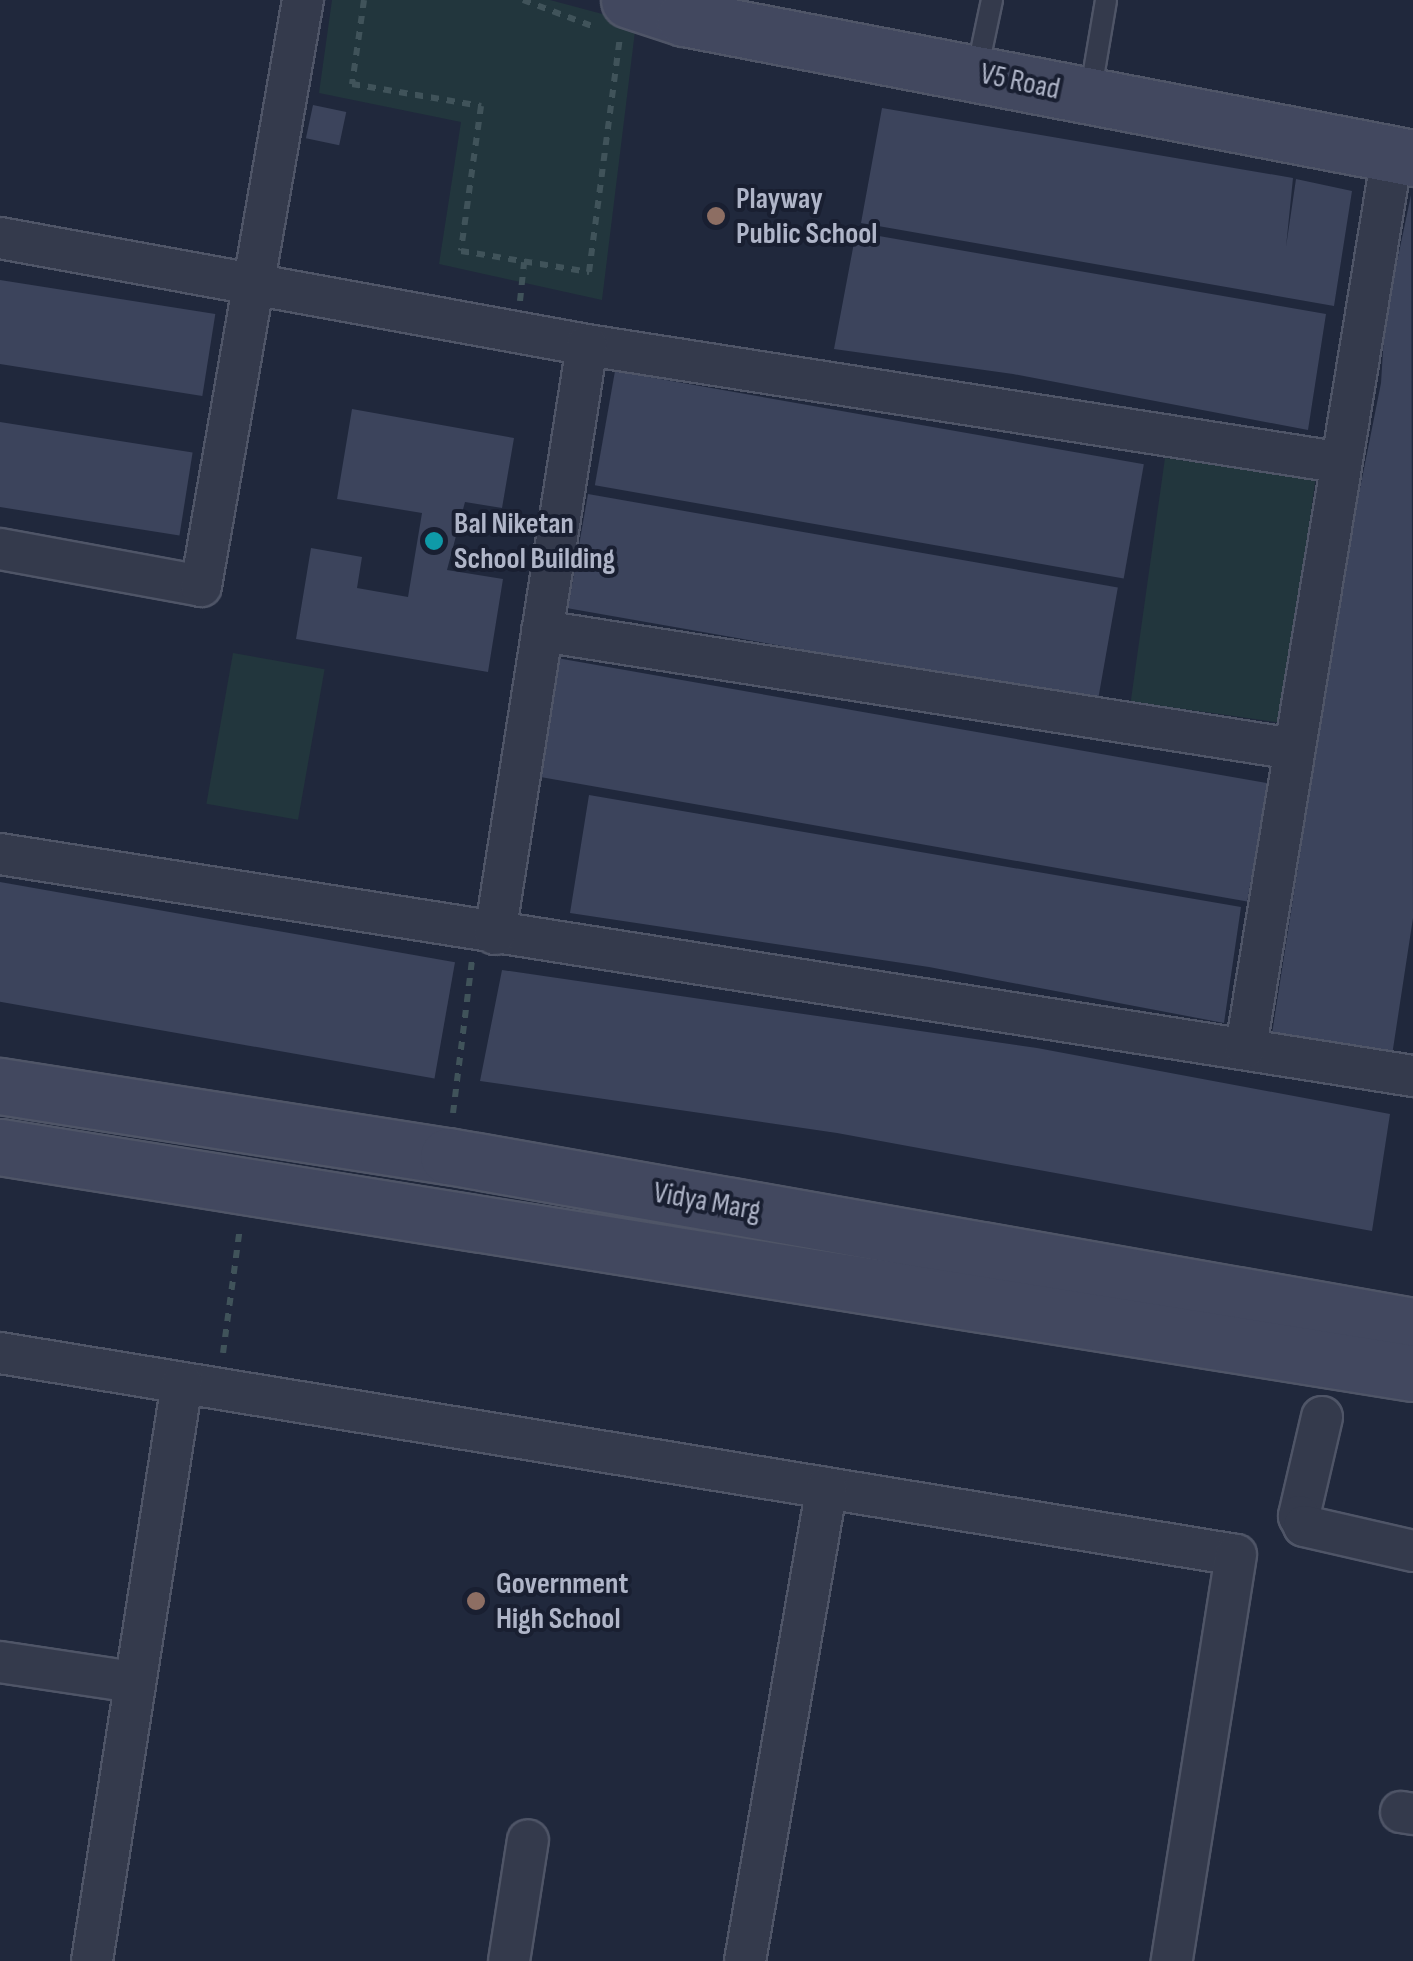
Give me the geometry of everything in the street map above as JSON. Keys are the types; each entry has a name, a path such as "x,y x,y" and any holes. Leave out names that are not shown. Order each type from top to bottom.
{"main road":[{"name":"V5 Road","path":"628,0 684,18 1402,156"},
{"name":"Vidya Marg","path":"0,1086 448,1156 1413,1326"},
{"name":"Vidya Marg","path":"0,1147 1413,1374"}],"street":[{"path":"0,549 201,586 303,0"},
{"path":"1246,1047 1337,462 1402,156"},
{"path":"0,238 587,345 1337,462"},
{"path":"485,932 542,631 587,345"},
{"path":"542,631 1294,749"},
{"path":"0,854 1413,1076"},
{"path":"0,1353 1236,1555 1172,1961"},
{"path":"92,1961 134,1682 200,1386"},
{"path":"1322,1417 1299,1516 1304,1526 1413,1551"},
{"path":"745,1961 826,1488"},
{"path":"0,1662 134,1682"},
{"path":"509,1961 528,1840"}],"lane":[{"path":"977,74 992,0"},
{"path":"1090,97 1106,0"}],"path":[{"path":"364,0 352,84 482,106 460,251 589,272 621,30 595,28 522,0"},
{"path":"448,1156 485,932"},
{"path":"200,1386 246,1186"}],"shaded area":[{"path":"332,0 550,0 636,23 602,300 439,264 461,122 319,93"},
{"path":"1165,458 1316,479 1281,723 1131,702"},
{"path":"233,653 325,669 298,820 206,804"}],"building":[{"path":"313,105 346,112 339,145 306,138"},
{"path":"882,108 1293,178 1286,247 1296,179 1352,191 1334,306 861,223"},
{"path":"1411,195 1413,918 1391,1062 1271,1040 1345,564 1381,383 1385,319"},
{"path":"856,232 1326,314 1308,430 1013,374 834,349"},
{"path":"0,280 215,314 202,396 0,364"},
{"path":"615,371 1144,464 1124,578 595,485"},
{"name":"Bal Niketan School Building","path":"352,409 514,438 502,508 465,502 447,570 503,579 488,672 296,639 311,548 362,557 357,588 408,597 422,513 337,499"},
{"path":"0,422 193,453 179,535 0,507"},
{"path":"588,494 1118,587 1098,702 568,608"},
{"path":"557,658 1268,783 1247,902 536,776"},
{"path":"589,795 1241,907 1224,1023 929,967 570,913"},
{"path":"0,882 455,962 434,1078 0,1002"},
{"path":"502,970 1037,1048 1390,1114 1372,1231 837,1133 480,1081"}],"place":[{"name":"Playway Public School","path":"716,216"},
{"name":"Bal Niketan School Building","path":"434,541"},
{"name":"Government High School","path":"476,1601"}]}
